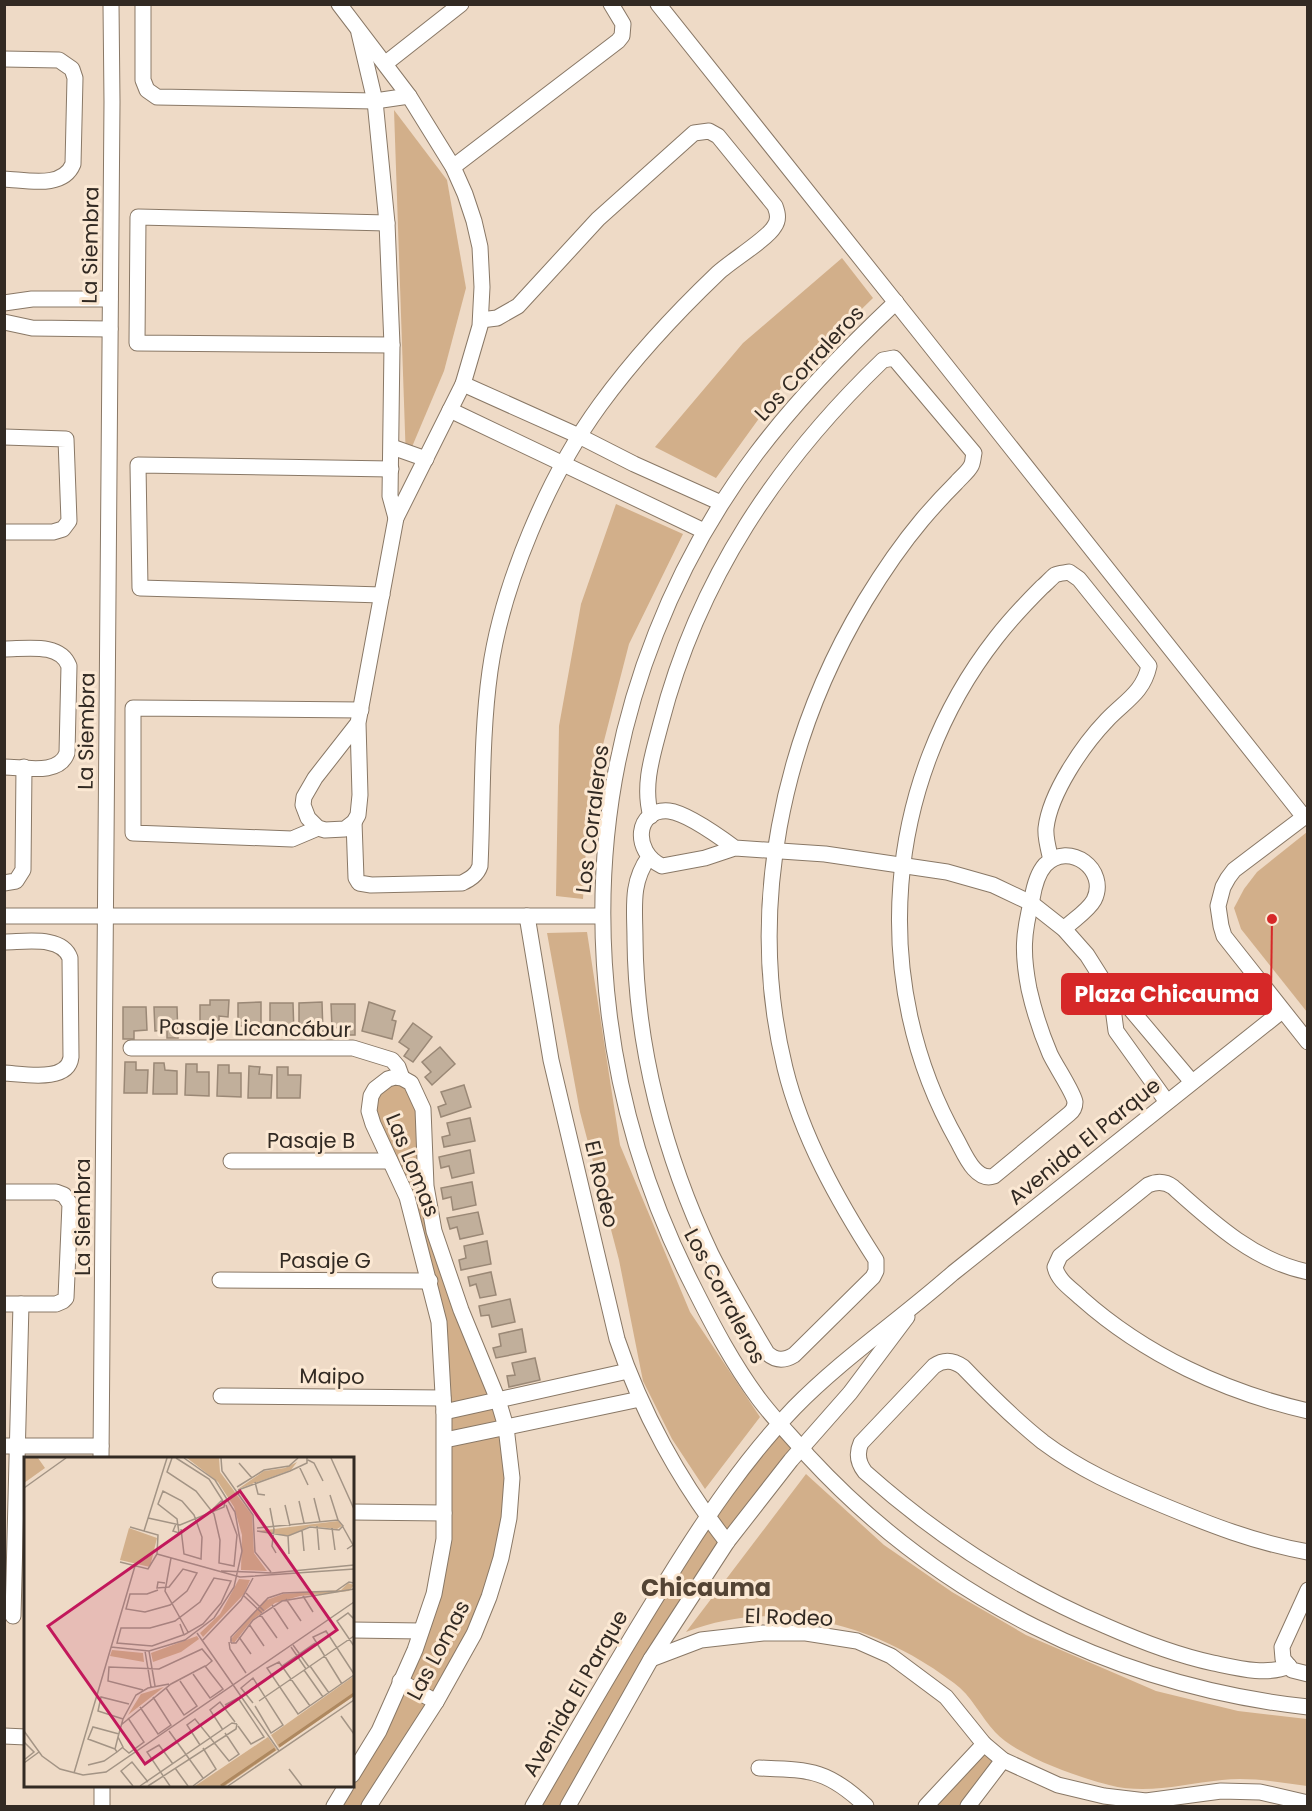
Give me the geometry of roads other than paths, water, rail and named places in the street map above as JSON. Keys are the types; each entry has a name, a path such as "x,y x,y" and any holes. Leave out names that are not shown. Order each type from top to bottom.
{"street":[{"name":"La Siembra","path":"101,1452 111,4"},
{"path":"143,4 143,80 147,90 157,97 375,101 409,96"},
{"path":"339,4 386,63 453,166 474,221 480,247 482,287 481,320 463,384 396,518 360,716 360,805 354,822 356,878 360,883 371,885 462,883 478,871 490,670 504,612 520,561 540,512 563,462 611,391 650,342 681,309 731,261 771,232 778,219 775,206 718,136 704,131 690,136 598,219 518,306 497,318 481,320"},
{"path":"386,63 461,4"},
{"path":"453,166 618,41 622,36 623,24 610,4"},
{"path":"658,4 1306,815 1234,870 1223,887 1218,906 1224,936 1308,1042"},
{"path":"357,27 375,101 387,223 392,345 390,496 396,518"},
{"path":"4,60 59,60 69,65 75,78 73,164 68,174 55,180 4,179"},
{"path":"387,223 138,217 137,343 392,345"},
{"path":"4,303 32,299 110,299"},
{"name":"Los Corraleros","path":"780,1424 726,1352 678,1257 644,1173 620,1085 606,990 602,916 607,834 616,774 629,714 656,633 704,531 760,448 813,384 896,302"},
{"path":"4,322 32,328 110,329"},
{"path":"649,857 635,882 635,949 643,1032 659,1113 677,1171 712,1255 767,1353 782,1360 794,1355 873,1276 877,1266 876,1260 845,1212 816,1153 785,1069 774,1005 769,911 775,850 786,791 815,703 844,638 864,602 901,547 971,466 974,453 894,358 883,360 851,390 800,449 766,493 721,569 688,639 664,711 646,786 646,800 651,816"},
{"path":"463,384 721,503"},
{"path":"450,410 704,531"},
{"path":"4,437 66,439 69,521 63,530 53,532 4,532"},
{"path":"392,447 426,459"},
{"path":"382,595 140,588 138,465 391,469"},
{"path":"1051,860 1046,829 1064,779 1093,735 1145,681 1149,666 1079,579 1069,572 1056,574 1005,626 985,652 956,699 936,738 924,769 912,811 902,865 899,899 901,967 913,1033 923,1066 950,1128 967,1158 978,1172 986,1177 994,1176 1070,1114 1075,1106 1074,1097 1060,1074 1041,1033 1029,988 1023,939 1038,876 1044,866 1061,856 1076,857 1089,865 1097,880 1097,891 1093,902 1064,929"},
{"path":"4,649 54,650 63,655 69,666 67,753 62,764 52,768 4,767"},
{"path":"354,822 338,831 318,828 292,838 133,832 133,708 360,716"},
{"path":"318,828 304,812 304,797 360,716"},
{"path":"4,883 16,880 23,870 24,767"},
{"path":"735,848 679,814 665,811 651,816 646,821 641,835 649,857 663,866 705,858 735,848 825,854 947,872 993,885 1030,903 1064,929 1087,955 1111,993 1116,1031 1167,1102"},
{"path":"4,916 602,916"},
{"name":"El Rodeo","path":"527,916 551,1060 617,1339 640,1399 671,1457 706,1516 727,1542"},
{"path":"4,942 53,942 64,946 68,951 70,958 71,1057 69,1066 59,1074 4,1073"},
{"path":"1111,993 1122,999 1192,1083"},
{"name":"Avenida El Parque","path":"533,1806 629,1641 706,1516 780,1424 842,1362 915,1307 953,1273 1282,1011"},
{"name":"Pasaje Licancábur","path":"131,1048 353,1048 392,1060 398,1067 402,1078"},
{"name":"Las Lomas","path":"354,1772 379,1731 415,1650 436,1583 444,1539 445,1440 439,1322 407,1197 370,1118 371,1096 381,1083 388,1079 402,1078 415,1087 423,1109 426,1186 434,1231 461,1310 498,1400 506,1427 512,1478 509,1518 501,1558 474,1634 436,1702 369,1806"},
{"name":"Pasaje B","path":"231,1161 390,1161"},
{"path":"1308,1272 1290,1268 1250,1248 1222,1229 1173,1187 1157,1182 1148,1185 1060,1256 1055,1267 1058,1277 1090,1306 1167,1359 1262,1399 1308,1411"},
{"path":"4,1192 56,1192 64,1195 70,1204 66,1298 56,1304 4,1304"},
{"path":"418,1236 434,1231"},
{"name":"Pasaje G","path":"220,1280 430,1281"},
{"path":"14,1616 16,1472 11,1446 21,1304"},
{"name":"Avenida El Parque","path":"568,1806 651,1659 727,1542 791,1460 803,1449 849,1393 915,1307"},
{"path":"1289,1666 1268,1671 1232,1667 1192,1658 1117,1631 1049,1600 976,1559 925,1523 862,1468 858,1459 859,1448 861,1443 934,1366 951,1361 963,1367 1023,1426 1059,1453 1090,1472 1134,1493 1225,1530 1308,1552"},
{"path":"444,1405 498,1400 628,1371"},
{"name":"Maipo","path":"221,1396 444,1405"},
{"path":"445,1440 640,1399"},
{"path":"780,1424 856,1504 897,1540 969,1591 1039,1630 1101,1658 1169,1680 1237,1697 1308,1707"},
{"path":"11,1446 101,1452"},
{"path":"354,1512 444,1513"},
{"path":"1308,1590 1282,1647 1283,1659 1292,1670 1308,1674"},
{"path":"354,1630 422,1631"},
{"name":"El Rodeo","path":"651,1659 701,1640 763,1633 806,1634 857,1641 891,1656 946,1697 984,1744 1003,1760 1058,1785 1104,1797 1146,1801 1221,1791 1260,1792 1308,1803"},
{"path":"400,1681 436,1702"},
{"path":"4,1736 24,1737"},
{"path":"926,1806 984,1744"},
{"path":"354,1746 369,1747"},
{"path":"968,1806 1003,1760"},
{"path":"759,1768 795,1770 824,1775 843,1785 866,1806"},
{"path":"102,1787 102,1806"},
{"path":"334,1806 345,1787"}],"place":[{"name":"Plaza Chicauma","path":"1272,919"}],"district":[{"name":"Chicauma","path":"706,1587"}]}
